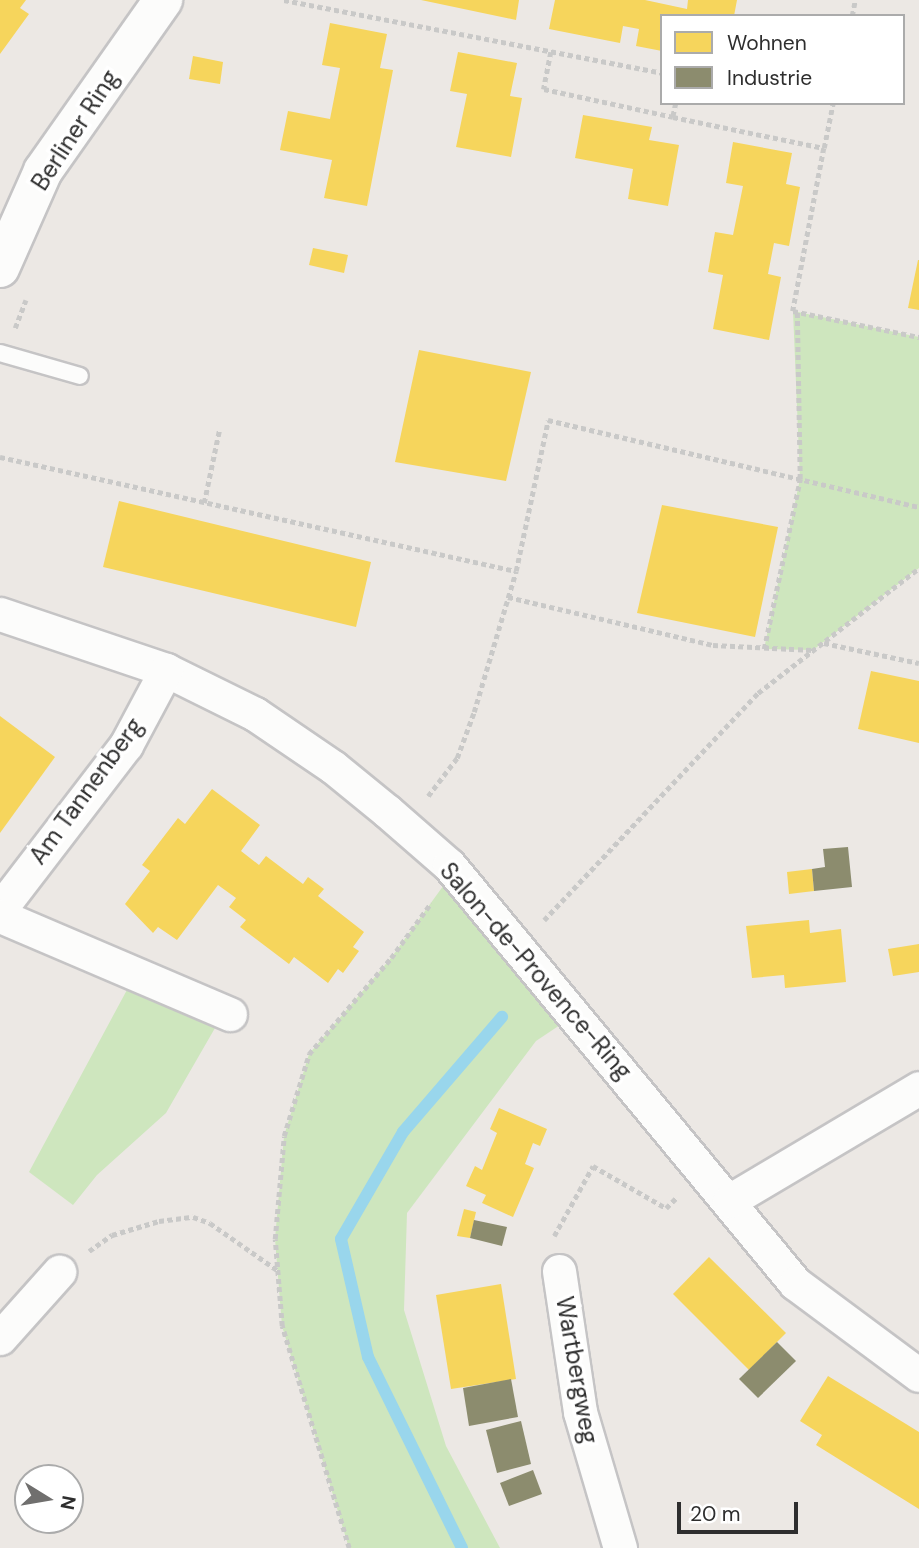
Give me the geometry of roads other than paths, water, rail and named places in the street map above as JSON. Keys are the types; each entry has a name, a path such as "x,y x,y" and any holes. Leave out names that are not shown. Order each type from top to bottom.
{"street":[{"name":"Berliner Ring","path":"0,268 43,171 163,0"},
{"name":"Salon-de-Provence-Ring","path":"4,618 166,670 255,714 333,767 454,871 795,1283 919,1375"},
{"name":"Am Tannenberg","path":"0,909 125,744 166,670"},
{"path":"0,916 230,1014"},
{"path":"729,1201 919,1088"},
{"name":"Wartbergweg","path":"559,1271 580,1412 620,1548"},
{"path":"0,1338 60,1272"}],"lane":[{"path":"2,354 80,376"}],"waterway":[{"path":"462,1548 368,1357 341,1239 403,1132 502,1017"}]}
